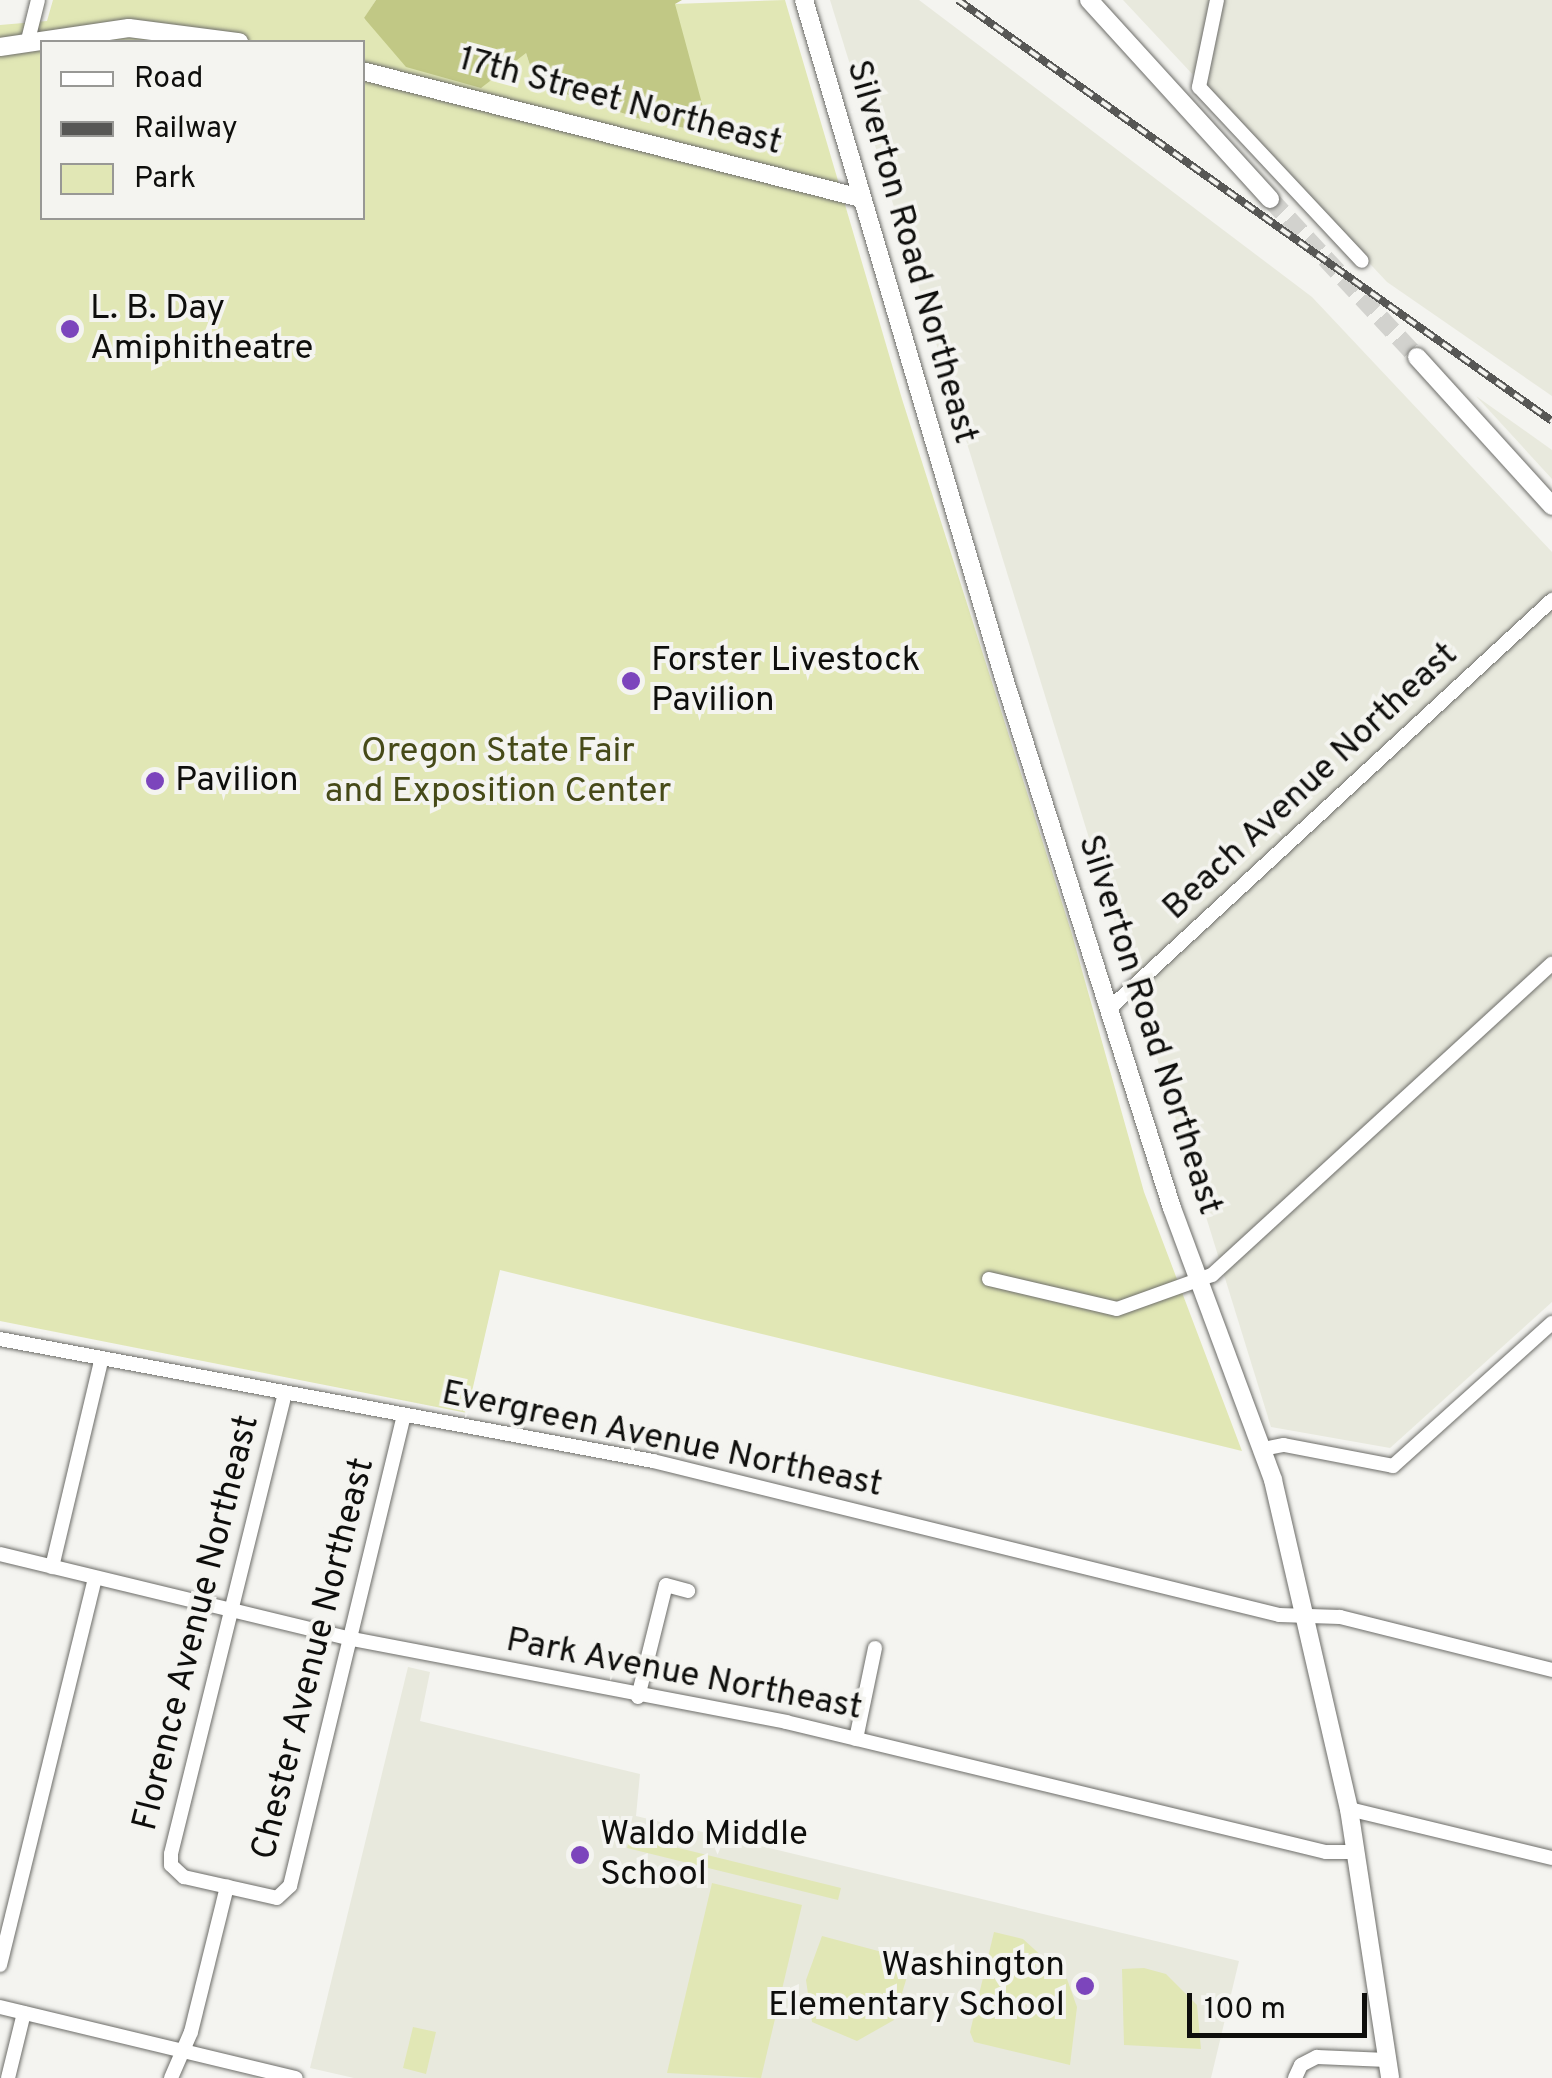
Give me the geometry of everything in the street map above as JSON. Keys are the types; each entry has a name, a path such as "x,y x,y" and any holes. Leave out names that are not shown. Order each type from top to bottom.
{"main road":[{"name":"Silverton Road Northeast","path":"804,0 1110,1008 1197,1281 1263,1449 1307,1616 1349,1809 1388,2069"},
{"path":"1089,0 1270,199"},
{"path":"0,46 129,28 224,40"},
{"name":"17th Street Northeast","path":"365,72 861,198"},
{"path":"1416,357 1552,506"}],"street":[{"path":"28,40 38,0"},
{"path":"1217,0 1198,82 1362,261"},
{"name":"Beach Avenue Northeast","path":"1110,1008 1552,600"},
{"path":"990,1279 1117,1310 1216,1272 1552,963"},
{"path":"1263,1449 1284,1445 1393,1466 1552,1323"},
{"name":"Evergreen Avenue Northeast","path":"0,1339 101,1361 668,1464 1279,1616 1340,1617 1552,1670"},
{"path":"52,1566 101,1361"},
{"name":"Florence Avenue Northeast","path":"227,1886 184,1877 171,1864 171,1854 285,1393"},
{"name":"Chester Avenue Northeast","path":"171,2078 227,1886 277,1898 290,1886 404,1416"},
{"name":"Park Avenue Northeast","path":"0,1554 352,1639 856,1739 1326,1852 1356,1852"},
{"path":"0,1966 95,1579"},
{"path":"638,1697 666,1585 688,1590"},
{"path":"856,1739 874,1648"},
{"path":"1349,1809 1552,1858"},
{"path":"0,2007 296,2078"},
{"path":"8,2078 24,2013"},
{"path":"1294,2078 1317,2057 1388,2069"}],"shaded area":[{"path":"830,0 919,0 1312,297 1552,552 1552,1302 1390,1448 1271,1427"},
{"path":"1123,0 1552,0 1552,396 1387,282"},
{"path":"1476,396 1552,450 1552,479"},
{"name":"Waldo Middle School","path":"408,1667 430,1672 420,1721 640,1774 636,1816 1239,1961 1211,2078 354,2078 310,2068"}],"green space":[{"name":"Oregon State Fair and Exposition Center","path":"53,0 376,0 364,19 526,53 536,84 643,120 709,133 674,4 785,0 902,399 1071,931 1144,1192 1242,1451 500,1270 467,1413 0,1321 0,25 47,21"},
{"path":"376,0 682,0 675,4 710,133 643,120 536,84 526,53 481,88 406,67 364,18"},
{"path":"630,1836 841,1888 838,1900 627,1848"},
{"path":"712,1883 802,1905 761,2078 667,2073"},
{"path":"994,1932 1023,1939 1067,1979 1077,2007 1070,2065 974,2042 970,2032"},
{"path":"822,1936 912,1960 894,2020 857,2041 812,2022 806,1980"},
{"path":"1144,1968 1166,1974 1197,2005 1201,2049 1124,2045 1122,1969"},
{"path":"413,2027 436,2032 426,2074 403,2068"}],"tunnel":[{"path":"1270,199 1417,357"}],"railway":[{"path":"958,0 1552,421"}],"place":[{"name":"L. B. Day Amiphitheatre","path":"70,329"},
{"name":"Forster Livestock Pavilion","path":"631,681"},
{"name":"Pavilion","path":"155,781"},
{"name":"Waldo Middle School","path":"580,1855"},
{"name":"Washington Elementary School","path":"1085,1986"}]}
